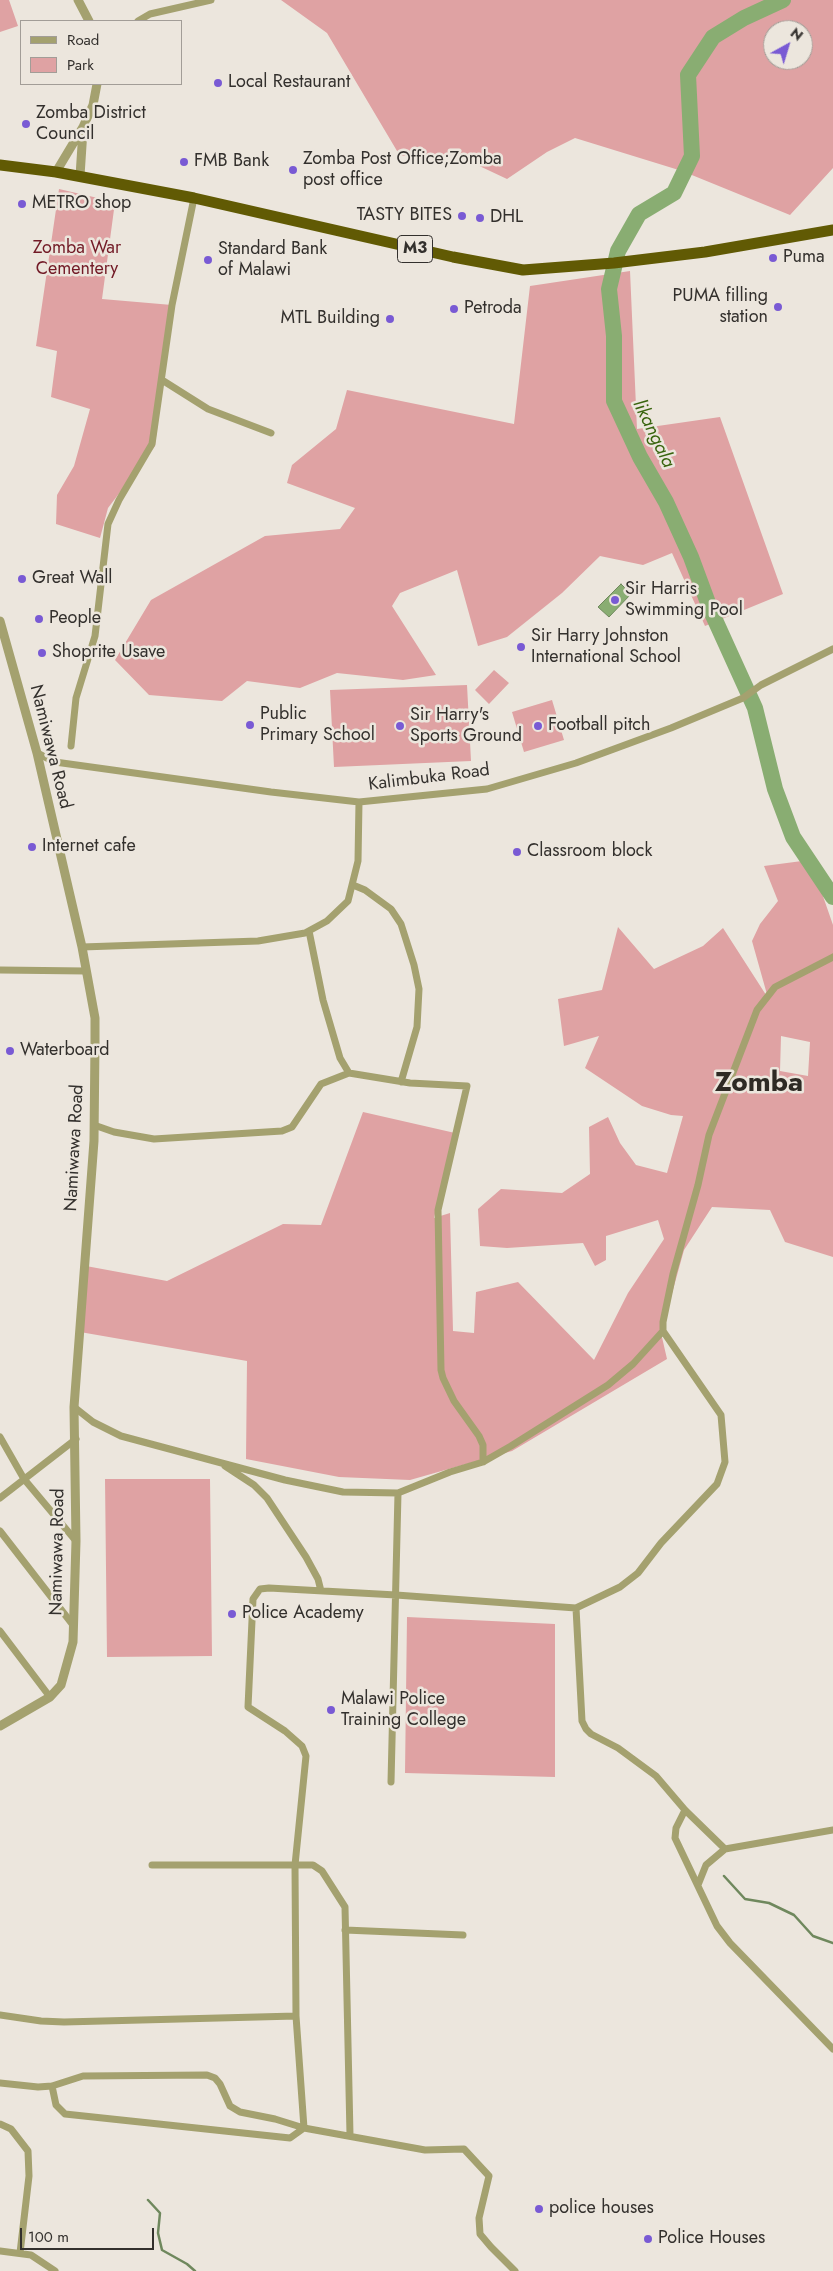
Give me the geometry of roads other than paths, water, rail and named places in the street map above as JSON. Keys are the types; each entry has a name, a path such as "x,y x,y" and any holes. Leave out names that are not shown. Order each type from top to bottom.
{"highway":[{"name":"M3","path":"0,165 80,176 194,198 374,240 522,270 614,263 696,253 833,230"}],"street":[{"path":"78,0 88,20"},
{"path":"140,20 150,14 212,0"},
{"path":"56,172 84,127 93,105 97,85"},
{"path":"80,176 84,127"},
{"path":"70,746 76,698 95,636 108,524 119,500 152,444 172,305 194,198"},
{"path":"162,380 208,409 271,433"},
{"name":"Namiwawa Road","path":"0,621 36,753 82,947 95,1018 94,1126 74,1407 76,1439 76,1541 73,1642 61,1685 50,1697"},
{"name":"Kalimbuka Road","path":"36,753 55,762 271,792 359,802 487,789 576,763 672,728 742,698 760,685 833,650"},
{"path":"82,947 258,941 309,931 327,922 344,906 353,884 360,842 359,802"},
{"path":"353,884 391,909 401,924 414,965 419,989 417,1027 401,1082"},
{"path":"309,931 323,1000 340,1058 349,1073"},
{"path":"304,2128 296,2016 295,1865 306,1756 302,1746 285,1731 248,1707 253,1599 260,1589 269,1588 576,1608 620,1587 638,1573 661,1543 717,1484 725,1462 721,1415 663,1331 663,1322 673,1274 698,1185 709,1135 757,1010 776,987 833,957"},
{"path":"0,970 86,971"},
{"path":"94,1126 114,1132 154,1139 282,1131 292,1127 321,1084 349,1073 401,1082 466,1086 438,1210 441,1370 454,1401 479,1436 482,1445 482,1462"},
{"path":"74,1407 93,1422 121,1436 322,1489 398,1493 442,1475 482,1462 608,1384 638,1359 663,1331"},
{"path":"0,1437 24,1479 76,1541"},
{"path":"0,1498 76,1439"},
{"path":"221,1462 254,1485 267,1498 306,1557 318,1579 321,1591"},
{"path":"391,1782 398,1493"},
{"path":"0,1531 73,1625"},
{"path":"576,1608 582,1721 586,1729 591,1734 618,1748 646,1767 684,1810 725,1849"},
{"path":"0,1631 50,1697 0,1726"},
{"path":"684,1810 676,1828 676,1838 723,1935 833,2049"},
{"path":"698,1886 706,1866 725,1849 833,1830"},
{"path":"152,1865 313,1864 322,1871 345,1907 350,2135"},
{"path":"345,1930 463,1935"},
{"path":"0,2015 40,2021 64,2022 296,2016"},
{"path":"0,2083 38,2087 52,2086 83,2076 207,2076 215,2078 220,2084 230,2106 234,2110 304,2128 425,2150 464,2149 489,2176 479,2218 482,2238 515,2271"},
{"path":"52,2086 56,2105 65,2114 290,2138 304,2128"},
{"path":"0,2124 11,2129 28,2151 29,2176 20,2253"},
{"path":"0,2251 20,2253 40,2259 55,2271"}],"waterway":[{"name":"likangala","path":"783,0 744,18 713,37 688,75 692,156 674,193 639,214 618,251 609,289 614,336 614,401 640,457 666,502 691,557 711,611 755,708 775,789 793,837 833,897"},
{"path":"724,1876 745,1899 769,1903 794,1915 813,1936 833,1943"},
{"path":"148,2200 160,2213 158,2233 162,2250 187,2264 195,2271"}],"place":[{"name":"Local Restaurant","path":"218,83"},
{"name":"Zomba District Council","path":"26,124"},
{"name":"FMB Bank","path":"184,162"},
{"name":"Zomba Post Office;Zomba post office","path":"293,170"},
{"name":"METRO shop","path":"22,204"},
{"name":"TASTY BITES","path":"462,216"},
{"name":"DHL","path":"480,218"},
{"name":"Puma","path":"773,258"},
{"name":"Standard Bank of Malawi","path":"208,260"},
{"name":"PUMA filling station","path":"778,307"},
{"name":"Petroda","path":"454,309"},
{"name":"MTL Building","path":"390,319"},
{"name":"Great Wall","path":"22,579"},
{"name":"Sir Harris Swimming Pool","path":"615,600"},
{"name":"People","path":"39,619"},
{"name":"Sir Harry Johnston International School","path":"521,647"},
{"name":"Shoprite Usave","path":"42,653"},
{"name":"Public Primary School","path":"250,725"},
{"name":"Sir Harry's Sports Ground","path":"400,726"},
{"name":"Football pitch","path":"538,726"},
{"name":"Internet cafe","path":"32,847"},
{"name":"Classroom block","path":"517,852"},
{"name":"Waterboard","path":"10,1051"},
{"name":"Police Academy","path":"232,1614"},
{"name":"Malawi Police Training College","path":"331,1710"},
{"name":"police houses","path":"539,2209"},
{"name":"Police Houses","path":"648,2239"}],"district":[{"name":"Zomba","path":"759,1084"}],"park label":[{"name":"Zomba War Cementery","path":"77,259"}]}
